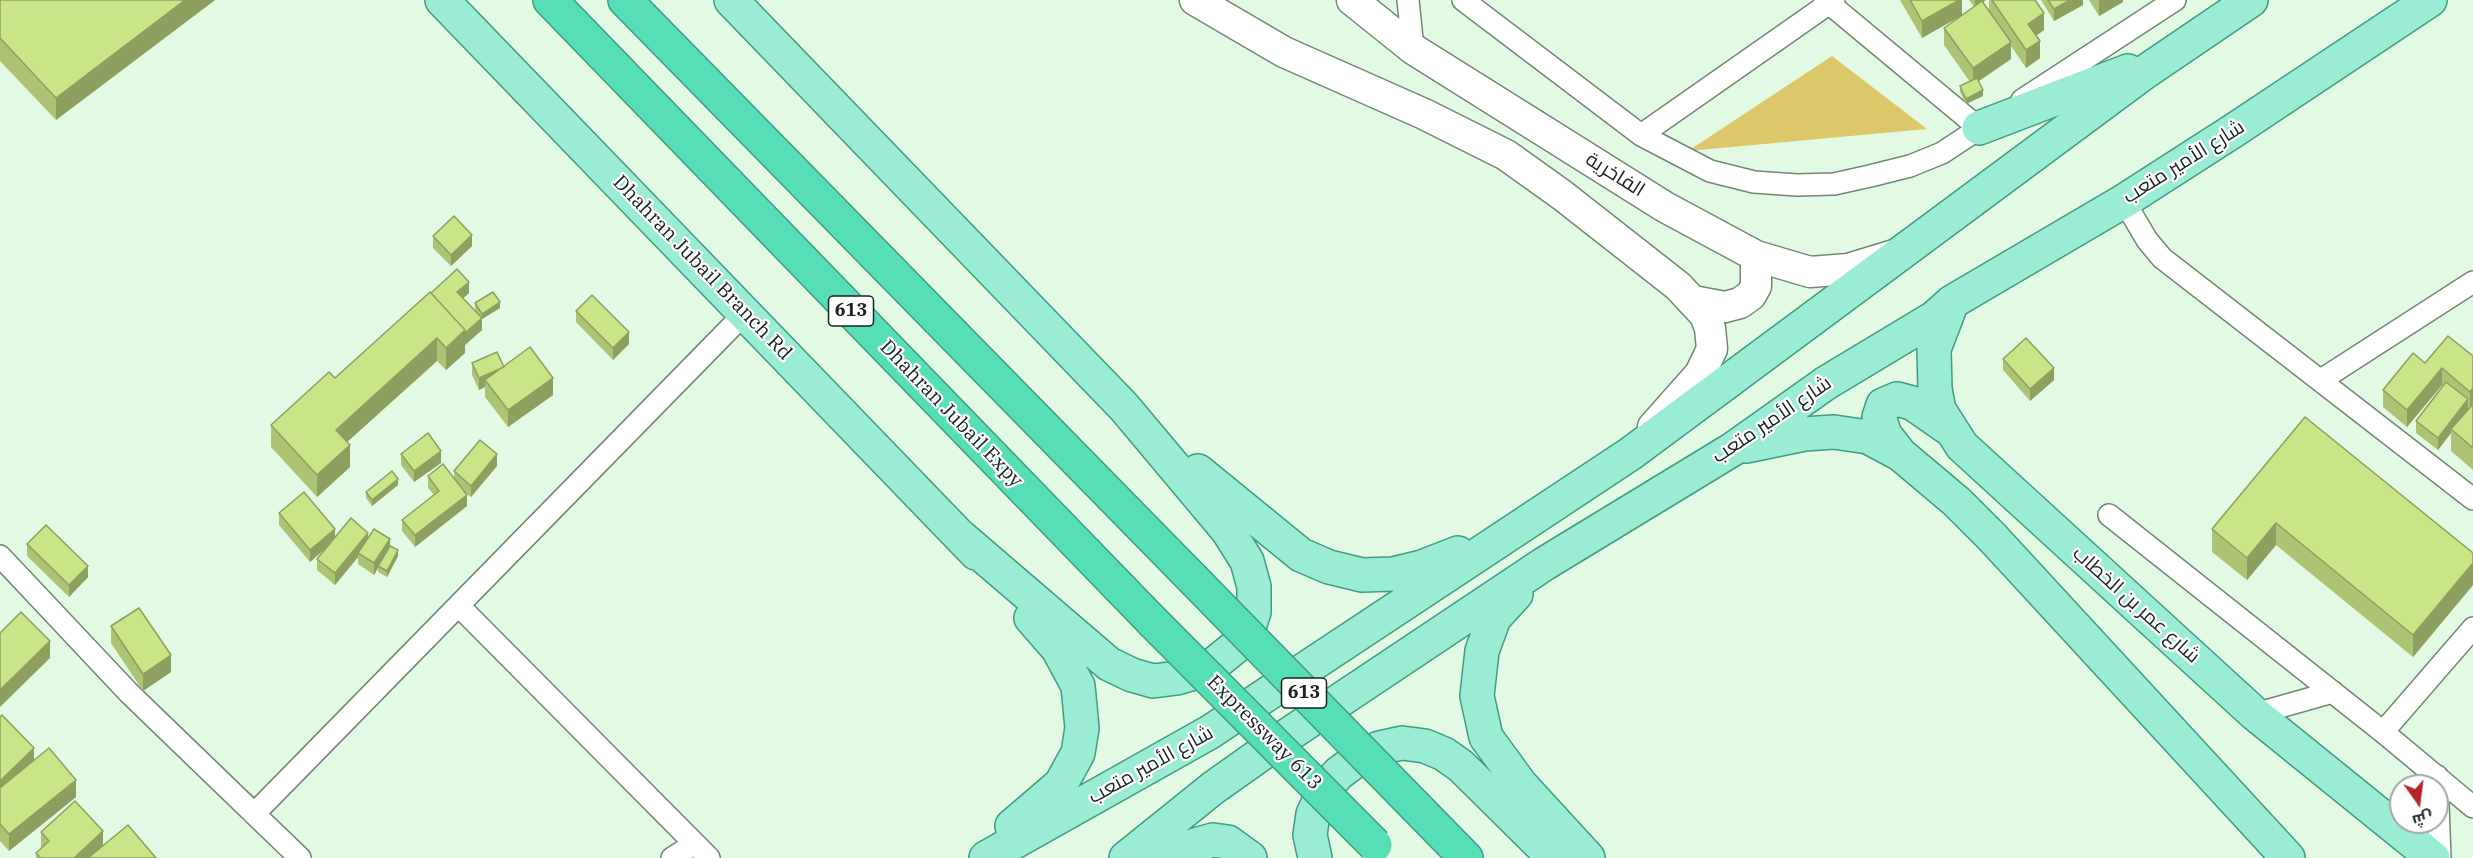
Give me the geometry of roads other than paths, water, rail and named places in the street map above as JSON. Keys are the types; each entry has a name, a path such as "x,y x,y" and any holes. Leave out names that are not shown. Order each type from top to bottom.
{"highway":[{"name":"Dhahran Jubail Expy","path":"550,0 1152,621"},
{"name":"613","path":"625,0 1466,858"},
{"name":"Expressway 613","path":"1152,621 1382,851"}],"main road":[{"name":"Dhahran Jubail Branch Rd","path":"442,0 962,537"},
{"path":"731,0 1124,408 1228,531 1247,561 1254,586 1254,612 1245,639 1208,669 1177,678 1153,681 1132,675 1109,664 962,537"},
{"name":"شارع الأمير متعب","path":"987,858 1210,732 1630,454 2172,54 2251,0"},
{"name":"شارع الأمير متعب","path":"1126,858 1213,788 1285,737 1544,564 1733,449 1826,383 1934,318 1952,302 2124,201 2430,0"},
{"path":"1979,128 2172,54"},
{"name":"شارع عمر بن الخطاب","path":"1952,302 1934,349 1935,389 1939,410 1948,428 1962,446 2255,714 2433,858"},
{"path":"1900,454 1886,435 1879,417 1883,405 1897,399 1912,403 1948,428"},
{"path":"1124,408 1300,555 1329,567 1362,575 1393,573 1422,567 1513,531"},
{"path":"1733,449 1804,434 1834,432 1868,437 1900,454 1957,502 1992,537 2288,858"},
{"path":"962,537 1058,649 1078,686 1083,728 1078,753 1061,784 973,858"},
{"path":"1544,564 1494,618 1482,651 1477,696 1486,737 1521,785 1588,858"},
{"path":"1315,858 1310,835 1313,814 1326,788 1339,773 1355,761 1379,748 1402,743 1425,746 1444,753 1461,766 1554,858"},
{"path":"1167,858 1195,845 1213,840 1228,842 1250,858"}],"street":[{"path":"1195,0 1284,52 1424,114 1506,155 1669,279 1693,301 1705,315 1710,328 1712,349 1700,374 1630,454"},
{"name":"الفاخرية","path":"1352,0 1413,49 1665,207 1756,256 1810,272 1848,269 1905,251"},
{"path":"1408,0 1413,49"},
{"path":"1463,0 1641,135 1710,171 1754,182 1797,185 1834,184 1910,166 1941,153 2175,0"},
{"path":"1641,135 1829,1 1979,128"},
{"path":"2124,201 2147,240 2162,258 2473,499"},
{"path":"1693,301 1725,307 1740,303 1751,295 1756,286 1756,256"},
{"path":"2321,380 2473,282"},
{"path":"254,814 745,313"},
{"path":"2109,515 2435,774"},
{"path":"0,556 129,693 300,858"},
{"path":"459,606 701,851"},
{"path":"2383,732 2473,628"},
{"path":"2255,714 2332,692"},
{"path":"2449,786 2473,807"},
{"path":"2439,834 2440,858"},
{"path":"672,858 701,851"}]}
